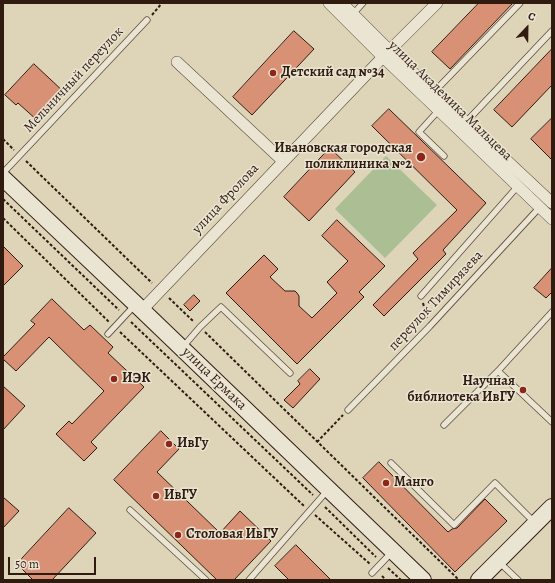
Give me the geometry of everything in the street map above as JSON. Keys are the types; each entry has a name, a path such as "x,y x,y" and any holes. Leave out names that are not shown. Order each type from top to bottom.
{"main road":[{"name":"улица Ермака","path":"5,182 182,348 324,495 387,557 423,580"},
{"path":"480,580 552,507"}],"street":[{"name":"улица Академика Мальцева","path":"329,3 386,54 438,110 522,182 540,207 552,219"},
{"path":"342,3 386,54 434,92 466,122 522,182 552,203"},
{"name":"улица Фролова","path":"139,307 161,290 283,161 437,3"},
{"path":"177,62 283,161"}],"lane":[{"path":"353,14 362,3"},
{"path":"434,92 520,3"},
{"name":"Мельничный переулок","path":"5,182 20,155 147,20"},
{"path":"466,122 552,31"},
{"path":"438,110 419,132 444,156"},
{"path":"421,296 522,182"},
{"name":"переулок Тимирязева","path":"348,410 430,326 540,207"},
{"path":"108,334 125,315 139,307"},
{"path":"182,348 200,327 221,307 290,373"},
{"path":"444,425 498,371 552,312"},
{"path":"498,371 552,422"},
{"path":"391,463 454,525 495,483 536,524"},
{"path":"249,580 324,495"},
{"path":"130,510 206,580"},
{"path":"374,571 387,557"},
{"path":"499,561 518,580"}],"path":[{"path":"147,20 162,3"},
{"path":"3,139 200,327 459,580"},
{"path":"3,199 125,315 324,495 387,557 400,580"},
{"path":"3,218 114,327 374,571 386,580"},
{"path":"421,296 430,326"},
{"path":"317,442 348,410"}],"green space":[{"path":"386,156 437,205 385,258 335,209"}],"building":[{"path":"479,3 513,3 450,69 432,52"},
{"name":"Детский сад №34","path":"294,31 314,49 252,115 233,97"},
{"path":"552,49 552,85 512,127 494,110"},
{"path":"34,64 65,93 38,121 18,103 16,105 5,95"},
{"path":"389,109 486,203 443,250 446,254 384,316 373,305 418,259 413,253 457,210 372,126"},
{"path":"552,118 552,160 531,139"},
{"path":"330,148 355,172 309,221 284,197"},
{"path":"337,220 385,266 359,292 364,297 297,364 226,293 264,255 278,269 270,277 285,291 295,291 299,296 299,306 312,318 337,293 327,282 348,261 322,236"},
{"path":"3,246 23,266 3,286"},
{"path":"552,268 552,292 546,298 534,288"},
{"path":"194,295 200,301 190,311 184,305"},
{"name":"ИЭК","path":"52,299 84,330 90,325 113,347 108,353 144,387 91,442 97,448 84,461 56,434 69,421 72,424 104,391 49,337 16,371 3,359 3,357 35,324 31,321"},
{"path":"310,369 320,379 293,408 284,400 300,384 298,381"},
{"path":"3,386 25,406 3,430"},
{"name":"ИвГУ","path":"161,431 179,449 157,472 220,533 240,511 271,541 234,580 217,580 114,480"},
{"path":"379,462 448,532 457,528 485,499 507,521 455,572 363,478"},
{"path":"3,497 19,511 3,528"},
{"path":"69,508 96,533 52,580 33,580 17,564"},
{"path":"296,545 331,580 289,580 275,566"}],"place":[{"name":"Детский сад №34","path":"273,73"},
{"name":"Ивановская городская поликлиника №2","path":"421,157"},
{"name":"ИЭК","path":"114,379"},
{"name":"Научная библиотека ИвГУ","path":"523,390"},
{"name":"ИвГу","path":"169,444"},
{"name":"Манго","path":"386,483"},
{"name":"ИвГУ","path":"156,496"},
{"name":"Столовая ИвГУ","path":"178,535"}]}
